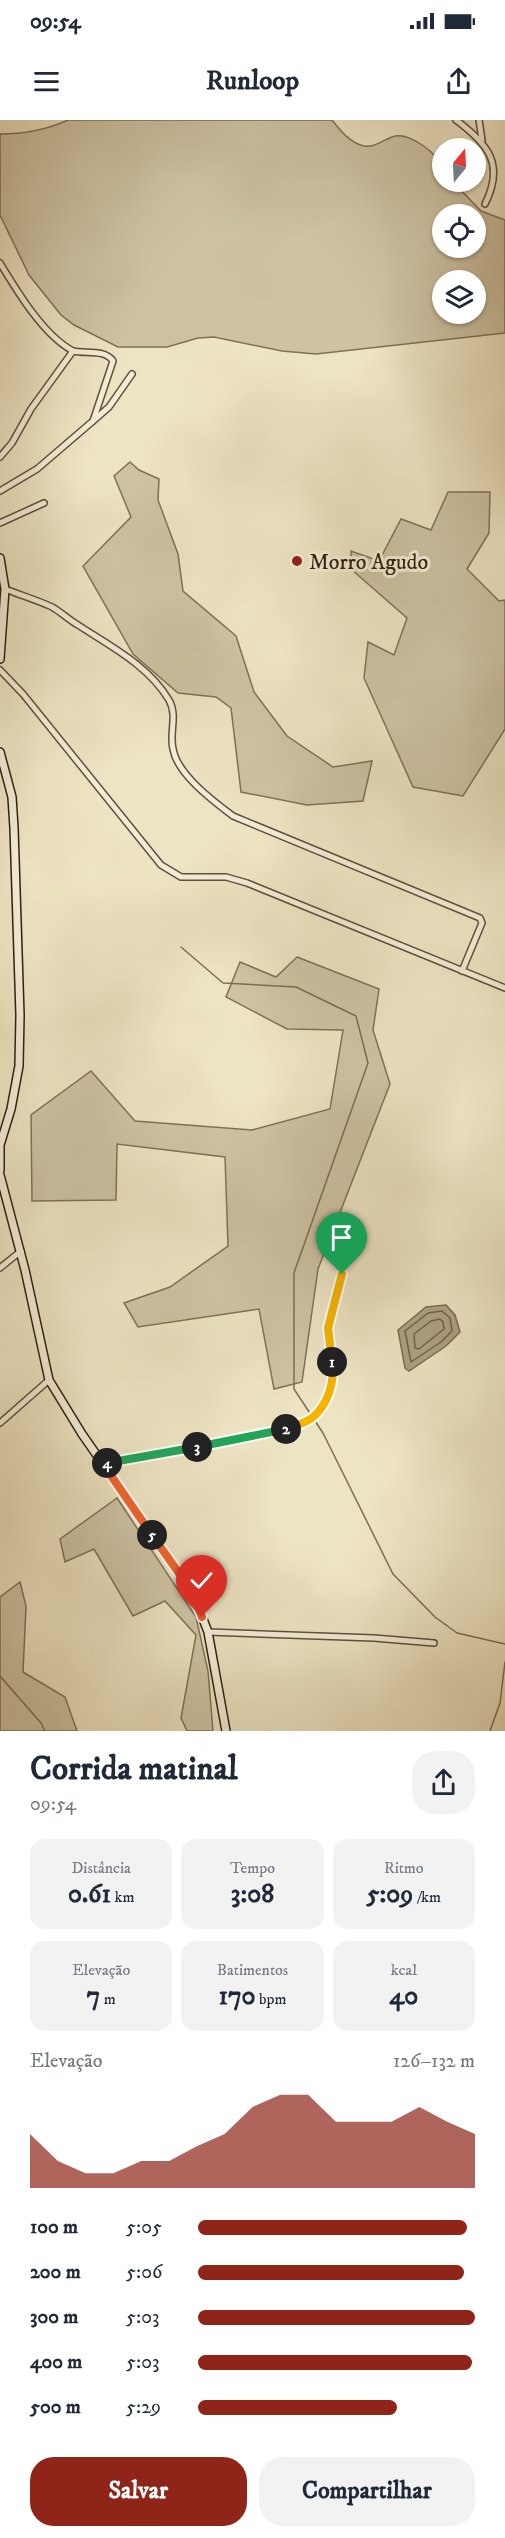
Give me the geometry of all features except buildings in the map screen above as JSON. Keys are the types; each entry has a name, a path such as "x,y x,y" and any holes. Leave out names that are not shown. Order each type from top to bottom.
{"street":[{"path":"456,120 480,138"},
{"path":"479,120 483,138"},
{"path":"485,204 496,189 500,172 494,152 486,143"},
{"path":"0,262 18,292 39,319 73,351 104,354 110,356 113,361 93,421"},
{"path":"0,457 12,443 31,410 73,351"},
{"path":"0,491 37,469 109,407 132,374"},
{"path":"0,523 44,503"},
{"path":"0,558 5,589 0,659"},
{"path":"5,589 53,608 121,652 149,676 170,701 174,713 172,742 176,758 189,778 233,816 480,918 482,923 462,971"},
{"path":"0,670 23,694 147,850 171,873 181,876 226,877 241,881 505,988"},
{"path":"0,752 8,777 14,817 20,1015 16,1086 2,1128 0,1170"},
{"path":"0,1175 21,1251 49,1380 103,1464 193,1593 208,1632 226,1731"},
{"path":"0,1268 21,1251"},
{"path":"103,1464 240,1439 286,1429 310,1419 321,1409 332,1385 334,1375 328,1328 342,1274"},
{"path":"0,1423 49,1380"},
{"path":"208,1632 374,1638 434,1643"}],"shaded area":[{"path":"68,120 332,120 350,139 364,146 376,145 395,136 415,141 432,153 432,192 463,192 474,204 432,204 432,258 486,258 486,213 505,220 505,333 316,354 282,351 214,337 198,338 167,347 118,347 74,325 61,315 29,275 0,215 0,134 35,131"},
{"path":"130,462 139,470 159,479 158,500 178,554 183,591 236,636 254,692 287,736 333,767 372,761 363,801 307,805 241,792 231,708 216,697 178,693 133,654 83,566 131,517 114,476"},
{"path":"448,492 490,492 489,533 467,569 499,601 505,600 505,729 463,796 413,787 364,678 368,642 394,655 407,618 352,570 351,551 379,561 401,519 431,530"},
{"path":"297,957 379,989 373,1030 390,1084 318,1269 302,1382 274,1389 259,1309 138,1327 124,1303 170,1287 228,1246 225,1157 117,1144 116,1200 32,1201 31,1115 91,1071 135,1121 252,1130 330,1109 343,1030 287,1029 226,997 240,962 276,977"},
{"path":"117,1498 196,1617 208,1671 213,1731 187,1731 181,1718 196,1635 165,1601 133,1616 94,1549 65,1562 60,1539"},
{"path":"20,1582 26,1606 23,1672 65,1697 77,1731 0,1731 0,1597"}],"water":[{"path":"446,1305 455,1315 460,1332 446,1346 409,1371 405,1368 398,1330 426,1307"}],"waterway":[{"path":"181,947 223,983 296,987 356,1016 368,1063 294,1273 294,1389 323,1433 393,1574 435,1617 457,1633 505,1644"},
{"path":"490,1731 500,1703 505,1662"},
{"path":"0,1676 41,1723 45,1731"}],"place":[{"name":"Morro Agudo","path":"297,561"}],"route":[{"path":"202,1617 193,1593 103,1464 286,1429 310,1419 321,1409 332,1385 334,1375 328,1328 342,1274"}]}
